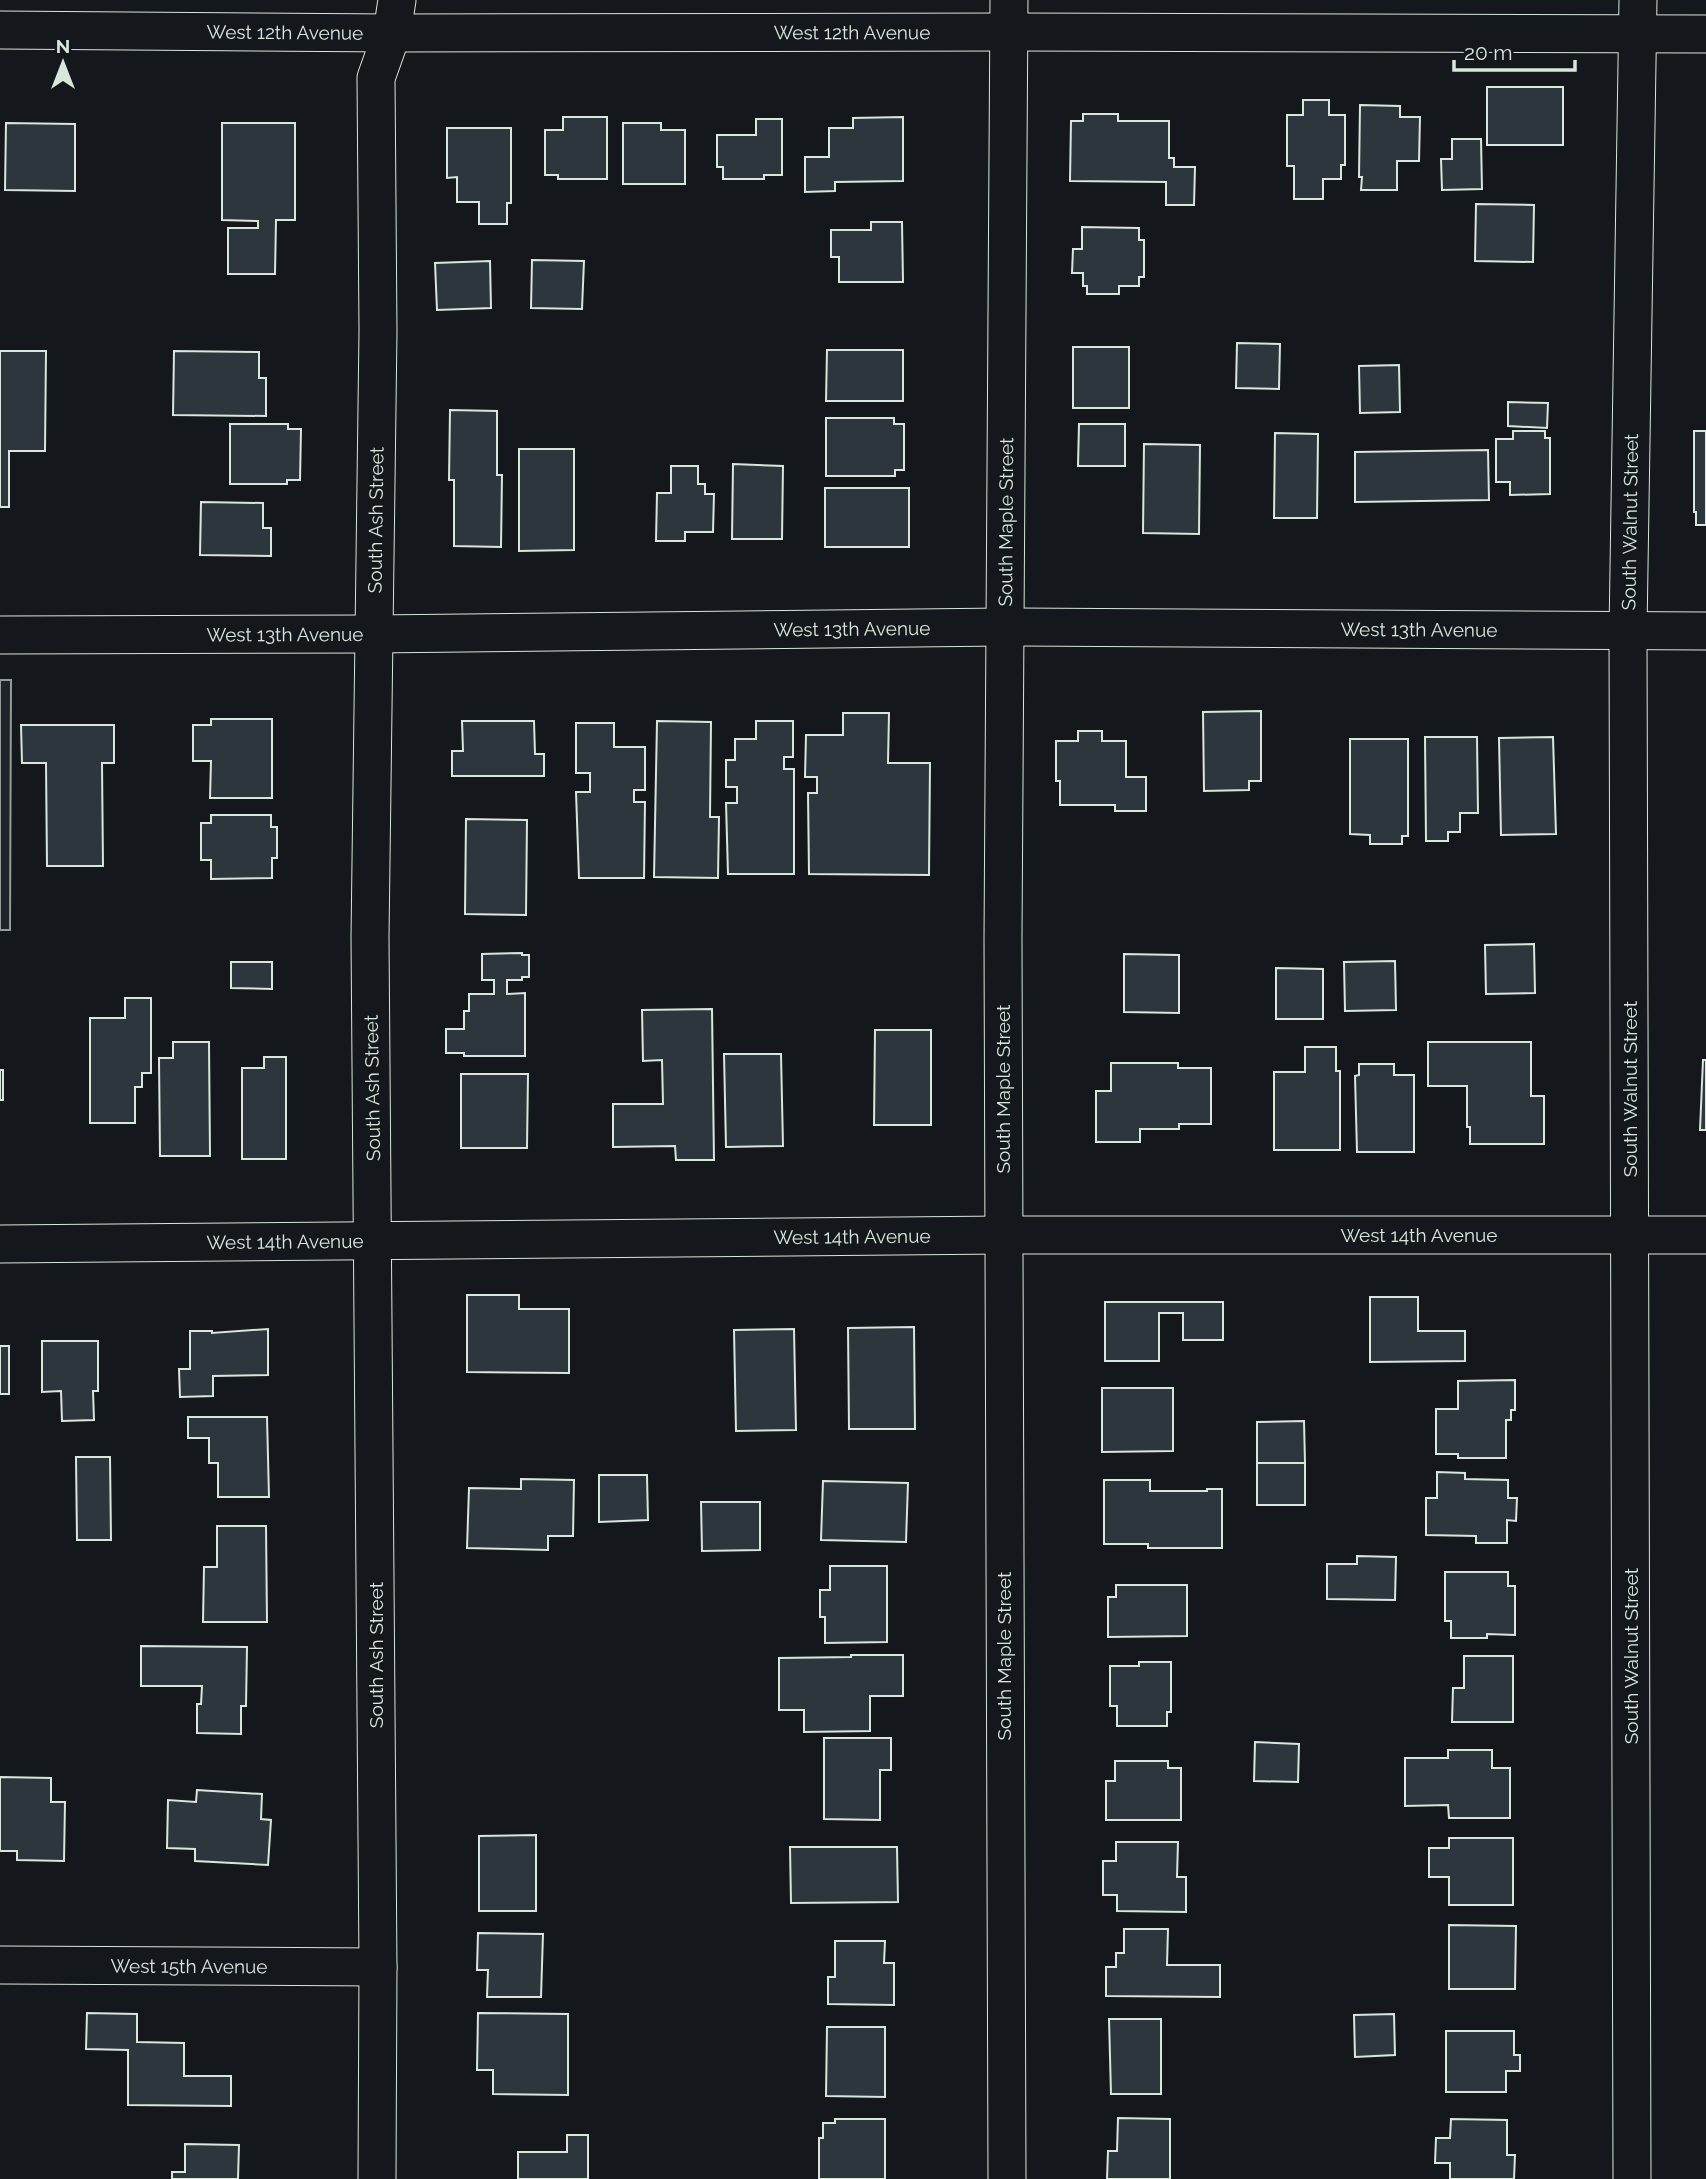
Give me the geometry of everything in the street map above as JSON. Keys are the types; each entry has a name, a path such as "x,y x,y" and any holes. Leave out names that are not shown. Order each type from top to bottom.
{"street":[{"name":"South Maple Street","path":"1007,2179 1003,627 1009,16"},
{"name":"West 12th Avenue","path":"0,30 395,17 1638,17 1706,34"},
{"name":"South Ash Street","path":"377,2179 379,1967 370,937 378,331 376,78 395,17"},
{"name":"South Walnut Street","path":"1632,2179 1628,631 1638,17"},
{"name":"West 13th Avenue","path":"0,635 1003,627 1706,631"},
{"name":"West 14th Avenue","path":"0,1244 1003,1235 1706,1235"},
{"name":"West 15th Avenue","path":"0,1965 379,1967"}],"shaded area":[{"path":"0,680 11,680 10,930 0,930"}],"building":[{"path":"1487,87 1563,87 1563,145 1487,145"},
{"path":"1303,100 1329,100 1329,115 1345,115 1345,165 1341,165 1341,179 1323,179 1323,199 1294,199 1294,166 1287,166 1287,115 1303,115"},
{"path":"1360,105 1400,106 1400,117 1420,117 1419,161 1397,161 1397,190 1361,190"},
{"path":"1083,114 1118,114 1118,121 1169,121 1169,158 1174,158 1174,167 1195,167 1194,205 1166,205 1166,182 1070,181 1071,121 1083,121"},
{"path":"563,117 607,117 607,179 558,179 558,175 545,175 545,130 563,130"},
{"path":"903,117 903,181 835,182 835,191 805,192 805,157 829,157 829,128 853,128 853,118"},
{"path":"756,119 782,119 782,175 764,175 764,179 723,179 723,167 717,167 717,135 756,135"},
{"path":"6,123 75,124 75,191 5,190"},
{"path":"222,123 295,123 295,220 276,220 275,274 228,274 228,228 258,228 258,221 222,220"},
{"path":"623,123 661,123 661,130 685,130 685,184 623,184"},
{"path":"447,128 511,128 511,203 507,203 507,224 479,224 479,202 457,202 457,177 447,178"},
{"path":"1452,139 1481,139 1482,189 1442,190 1441,159 1452,159"},
{"path":"1476,204 1534,205 1533,262 1475,261"},
{"path":"871,222 902,222 903,282 839,282 839,257 831,257 831,230 871,230"},
{"path":"1082,227 1139,228 1139,240 1144,240 1144,277 1139,277 1139,286 1119,286 1119,294 1087,294 1087,286 1083,286 1083,273 1072,273 1073,249 1082,249"},
{"path":"532,260 584,261 582,309 531,308"},
{"path":"490,261 491,308 437,310 435,263"},
{"path":"1237,343 1280,344 1279,389 1236,388"},
{"path":"1073,347 1129,347 1129,408 1073,408"},
{"path":"827,350 903,350 903,401 826,401"},
{"path":"0,351 46,351 45,451 9,451 9,507 0,507"},
{"path":"174,351 259,352 259,378 266,378 266,416 173,415"},
{"path":"1399,365 1400,412 1360,413 1359,366"},
{"path":"1508,402 1548,403 1547,428 1508,426"},
{"path":"450,410 497,411 497,475 502,475 501,547 454,546 454,480 449,480"},
{"path":"826,418 894,418 894,424 904,424 904,470 895,470 895,476 826,476"},
{"path":"230,424 288,424 288,429 301,429 300,480 287,480 287,484 230,484"},
{"path":"1079,424 1125,424 1125,466 1078,466"},
{"path":"1513,431 1545,431 1545,438 1550,438 1550,494 1510,495 1510,482 1496,482 1496,439 1513,439"},
{"path":"1694,431 1706,431 1706,525 1696,525 1694,512"},
{"path":"1275,433 1318,434 1317,518 1274,518"},
{"path":"1144,444 1200,445 1199,534 1143,533"},
{"path":"519,449 574,449 574,550 519,551"},
{"path":"1488,450 1489,500 1355,502 1355,452"},
{"path":"733,464 783,466 782,539 732,539"},
{"path":"671,466 698,466 698,484 705,484 705,494 714,494 713,532 685,532 685,541 656,541 657,493 671,493"},
{"path":"825,488 909,488 909,547 825,547"},
{"path":"201,502 263,503 263,528 271,528 271,556 200,555"},
{"path":"1261,711 1261,781 1249,781 1249,790 1204,791 1203,712"},
{"path":"843,713 889,713 888,763 930,763 929,875 809,874 808,793 817,793 817,777 805,777 806,735 843,735"},
{"path":"211,719 272,719 272,798 210,798 211,761 193,761 193,725 211,725"},
{"path":"462,721 534,721 535,754 544,754 544,776 452,776 452,751 463,751"},
{"path":"657,721 711,722 710,817 719,817 718,878 654,877"},
{"path":"756,721 793,721 793,757 784,757 784,769 794,769 794,874 728,874 726,803 737,803 737,787 726,787 726,760 735,760 735,739 756,739"},
{"path":"576,723 614,723 614,747 645,747 645,790 634,790 634,802 645,802 644,878 579,878 576,792 590,792 590,773 576,773"},
{"path":"21,725 114,725 114,763 102,763 103,866 47,866 46,763 22,763"},
{"path":"1078,731 1102,731 1102,741 1126,741 1126,777 1146,777 1146,811 1115,811 1115,805 1060,805 1060,781 1056,781 1056,741 1078,741"},
{"path":"1425,737 1477,737 1478,813 1460,813 1460,832 1448,832 1448,841 1426,841"},
{"path":"1553,737 1556,834 1501,835 1499,738"},
{"path":"1350,739 1408,739 1408,836 1402,836 1402,844 1370,844 1370,835 1350,834"},
{"path":"211,815 271,815 271,827 277,827 277,858 272,858 272,878 211,879 211,860 201,860 201,823 211,823"},
{"path":"466,819 527,820 526,915 465,914"},
{"path":"1534,944 1535,993 1486,994 1485,945"},
{"path":"482,954 529,955 529,977 507,980 507,994 525,993 525,1056 464,1056 464,1053 446,1053 446,1029 464,1029 464,1011 469,1011 469,994 494,994 494,980 482,980"},
{"path":"1124,954 1179,955 1179,1013 1124,1012"},
{"path":"1395,961 1396,1010 1345,1011 1344,962"},
{"path":"231,962 272,962 272,989 231,988"},
{"path":"1276,968 1323,969 1323,1019 1276,1019"},
{"path":"125,998 151,998 151,1073 142,1073 142,1087 135,1087 135,1123 90,1123 90,1018 125,1018"},
{"path":"712,1009 714,1160 676,1160 675,1146 613,1147 613,1104 663,1104 662,1060 643,1061 642,1010"},
{"path":"875,1030 931,1030 931,1125 874,1125"},
{"path":"173,1042 209,1042 210,1156 160,1156 159,1058 173,1058"},
{"path":"1428,1042 1531,1042 1531,1096 1544,1096 1544,1144 1470,1144 1470,1127 1467,1127 1467,1086 1428,1086"},
{"path":"1305,1047 1336,1047 1336,1071 1340,1071 1340,1150 1274,1150 1274,1072 1305,1072"},
{"path":"724,1054 781,1054 783,1146 726,1147"},
{"path":"264,1057 286,1057 286,1159 242,1159 242,1068 264,1068"},
{"path":"1703,1060 1706,1060 1706,1130 1700,1130"},
{"path":"1111,1063 1178,1063 1178,1068 1211,1068 1211,1124 1179,1124 1179,1129 1140,1129 1140,1142 1096,1142 1096,1091 1111,1091"},
{"path":"1359,1064 1394,1064 1394,1075 1414,1075 1414,1152 1357,1152 1355,1076 1359,1075"},
{"path":"0,1070 3,1070 3,1100 0,1100"},
{"path":"461,1074 528,1074 527,1148 461,1148"},
{"path":"467,1295 519,1295 519,1309 569,1309 569,1373 467,1372"},
{"path":"1370,1297 1418,1297 1418,1331 1465,1331 1465,1361 1370,1362"},
{"path":"1105,1302 1223,1302 1223,1340 1183,1340 1183,1313 1159,1313 1159,1361 1105,1361"},
{"path":"914,1327 915,1429 849,1429 848,1328"},
{"path":"268,1329 268,1375 213,1376 213,1396 180,1397 179,1369 190,1369 190,1331 212,1333"},
{"path":"794,1329 796,1430 736,1431 734,1330"},
{"path":"42,1341 98,1341 98,1391 93,1391 94,1420 62,1421 61,1391 42,1392"},
{"path":"0,1346 9,1346 9,1394 0,1394"},
{"path":"1515,1380 1515,1410 1511,1410 1511,1420 1506,1420 1506,1458 1458,1458 1458,1454 1436,1454 1436,1409 1458,1409 1458,1381"},
{"path":"1102,1388 1173,1388 1173,1451 1102,1452"},
{"path":"188,1417 267,1417 269,1497 218,1497 218,1463 209,1463 209,1438 188,1438"},
{"path":"1304,1421 1305,1463 1257,1463 1257,1422"},
{"path":"76,1457 110,1457 111,1540 77,1540"},
{"path":"1257,1463 1305,1463 1305,1505 1257,1505"},
{"path":"1437,1472 1465,1473 1465,1479 1508,1480 1508,1498 1517,1498 1516,1521 1507,1520 1507,1543 1476,1543 1476,1536 1426,1535 1426,1498 1437,1498"},
{"path":"599,1475 647,1475 648,1520 599,1522"},
{"path":"521,1479 574,1480 573,1536 548,1536 548,1550 467,1548 469,1488 521,1489"},
{"path":"1104,1480 1150,1480 1150,1491 1222,1489 1222,1548 1148,1548 1148,1544 1104,1544"},
{"path":"823,1481 908,1483 906,1542 821,1540"},
{"path":"701,1502 760,1502 760,1550 702,1551"},
{"path":"217,1526 266,1526 267,1622 203,1622 204,1567 217,1567"},
{"path":"1357,1556 1396,1557 1395,1600 1327,1599 1327,1564 1357,1564"},
{"path":"830,1566 887,1566 887,1642 825,1643 825,1617 820,1617 820,1590 830,1590"},
{"path":"1445,1572 1508,1572 1508,1586 1515,1586 1515,1635 1487,1634 1487,1638 1451,1638 1451,1621 1445,1621"},
{"path":"1116,1585 1187,1585 1187,1636 1108,1637 1108,1597 1116,1597"},
{"path":"141,1646 247,1647 246,1706 241,1706 241,1734 197,1733 197,1704 201,1704 202,1686 141,1686"},
{"path":"903,1655 903,1696 870,1696 870,1731 804,1732 804,1710 779,1710 779,1658"},
{"path":"1464,1656 1513,1656 1513,1722 1452,1722 1453,1688 1464,1688"},
{"path":"1139,1662 1171,1662 1171,1712 1167,1712 1167,1726 1117,1726 1117,1706 1110,1706 1110,1666 1139,1666"},
{"path":"824,1738 891,1738 891,1770 880,1770 880,1820 824,1819"},
{"path":"1255,1742 1299,1744 1298,1782 1254,1781"},
{"path":"1448,1750 1492,1750 1492,1768 1510,1768 1510,1818 1449,1818 1448,1805 1405,1806 1405,1758 1448,1758"},
{"path":"1115,1761 1168,1761 1168,1768 1181,1768 1181,1820 1106,1820 1106,1781 1115,1781"},
{"path":"0,1777 51,1778 51,1802 65,1802 64,1861 17,1860 17,1851 0,1851"},
{"path":"197,1790 262,1794 261,1819 271,1820 268,1865 195,1861 195,1849 167,1848 168,1800 196,1802"},
{"path":"536,1835 536,1911 479,1911 479,1836"},
{"path":"1449,1838 1513,1838 1513,1905 1449,1905 1449,1877 1429,1877 1429,1848 1449,1848"},
{"path":"1116,1842 1178,1842 1177,1877 1186,1877 1186,1912 1117,1911 1117,1895 1103,1895 1103,1861 1116,1861"},
{"path":"790,1847 897,1847 898,1902 791,1903"},
{"path":"1449,1925 1516,1926 1515,1989 1449,1989"},
{"path":"1124,1929 1168,1929 1167,1965 1220,1965 1220,1997 1106,1996 1106,1967 1116,1967 1116,1953 1124,1953"},
{"path":"478,1933 543,1934 541,1997 487,1997 488,1970 477,1970"},
{"path":"835,1941 885,1941 884,1963 894,1963 894,2005 828,2004 828,1977 835,1977"},
{"path":"87,2013 137,2014 137,2042 184,2043 184,2076 231,2076 231,2106 128,2105 128,2050 86,2049"},
{"path":"478,2013 568,2014 568,2095 493,2094 493,2070 477,2070"},
{"path":"1394,2014 1395,2055 1355,2057 1354,2015"},
{"path":"1109,2019 1161,2019 1161,2094 1111,2094"},
{"path":"827,2027 885,2027 885,2097 826,2096"},
{"path":"1446,2031 1514,2031 1514,2055 1520,2055 1520,2071 1506,2071 1506,2092 1446,2092"},
{"path":"1118,2118 1170,2119 1170,2179 1107,2179 1108,2151 1117,2151"},
{"path":"835,2119 885,2119 885,2179 819,2179 819,2138 823,2138 823,2123 835,2123"},
{"path":"1451,2119 1507,2120 1507,2155 1515,2155 1514,2179 1450,2179 1450,2163 1435,2163 1436,2138 1450,2138"},
{"path":"567,2135 588,2135 588,2179 518,2179 518,2152 567,2152"},
{"path":"185,2144 239,2145 238,2179 172,2179 172,2172 185,2172"}]}
